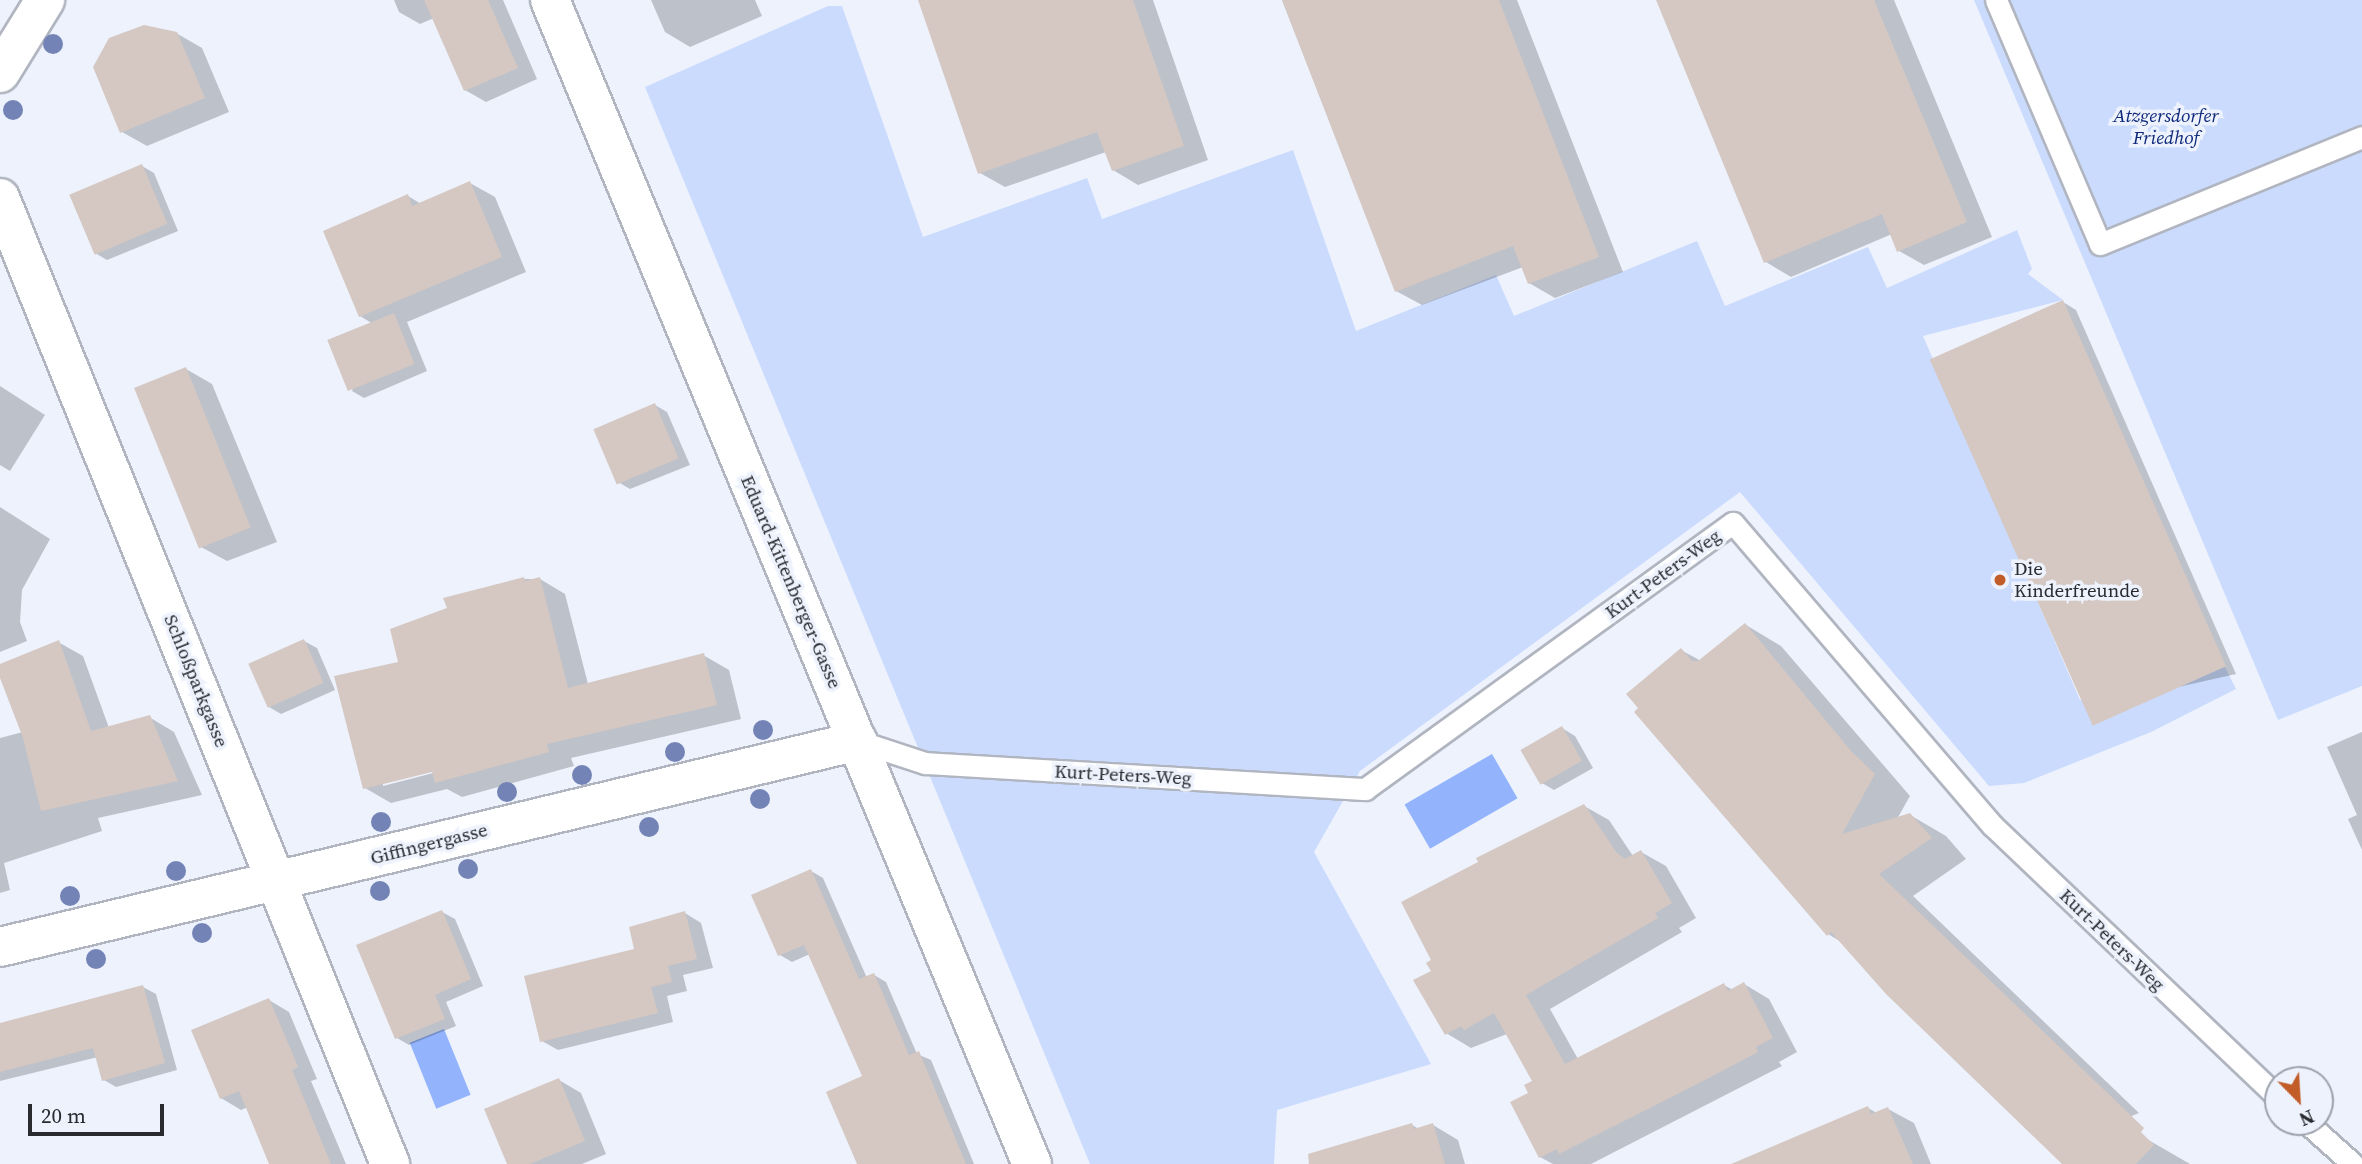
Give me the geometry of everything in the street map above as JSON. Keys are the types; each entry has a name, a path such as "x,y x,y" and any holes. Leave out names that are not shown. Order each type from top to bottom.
{"street":[{"path":"0,73 45,0"},
{"name":"Eduard-Kittenberger-Gasse","path":"550,0 1032,1164"},
{"name":"Schloßparkgasse","path":"0,198 390,1164"},
{"name":"Giffingergasse","path":"0,947 858,740"}],"lane":[{"path":"1996,0 2100,244 2362,136"},
{"name":"Kurt-Peters-Weg","path":"858,740 925,763 1365,789 1733,523 1993,826 2264,1084"},
{"path":"2322,1136 2353,1164"}],"green space":[{"name":"Atzgersdorfer Friedhof","path":"1974,0 2362,0 2362,686 2278,720"},
{"path":"828,6 842,6 923,237 1087,178 1102,219 1293,150 1356,331 1496,275 1514,316 1697,241 1725,306 1868,247 1887,288 2017,230 2032,269 2028,274 2063,300 1923,336 2080,700 2225,667 2236,689 2151,732 2024,783 1989,786 1740,492 1360,771 1314,852 1431,1064 1277,1110 1274,1164 1090,1164 645,87"}],"water":[{"path":"1492,754 1518,798 1430,849 1405,804"},
{"path":"444,1029 471,1095 436,1109 410,1043"}],"building":[{"path":"424,0 488,0 518,68 464,91"},
{"path":"918,0 1133,0 1184,146 1112,171 1097,132 978,174"},
{"path":"1282,0 1499,0 1599,257 1528,284 1513,246 1395,292"},
{"path":"1656,0 1874,0 1967,222 1897,252 1882,214 1764,263"},
{"path":"144,25 177,32 205,98 120,133 93,67 109,38"},
{"path":"142,164 167,224 95,255 69,195"},
{"path":"470,181 502,257 359,317 323,231 408,194 412,206"},
{"path":"2063,300 2226,666 2093,726 1930,359"},
{"path":"394,313 415,364 348,391 327,340"},
{"path":"186,367 251,527 199,548 134,388"},
{"path":"655,403 678,458 617,484 593,429"},
{"path":"524,577 525,581 540,577 568,688 704,653 717,705 547,744 549,752 435,783 432,772 363,789 334,676 398,662 390,629 447,608 443,598"},
{"path":"1745,623 1851,751 1875,774 1842,834 1910,813 1932,838 1879,874 2144,1128 2141,1132 2154,1145 2136,1164 2062,1164 1886,994 1831,932 1827,936 1634,712 1638,708 1626,694 1681,648 1692,661 1698,661"},
{"path":"304,639 324,683 268,708 248,664"},
{"path":"59,640 91,731 150,715 178,781 41,811 23,738 0,678 0,664"},
{"path":"1562,726 1582,761 1540,785 1520,750"},
{"path":"1584,804 1617,853 1625,859 1641,850 1672,903 1655,913 1658,918 1526,995 1565,1064 1724,983 1728,991 1744,982 1773,1038 1756,1047 1758,1052 1705,1080 1559,1154 1557,1149 1539,1158 1510,1102 1528,1093 1524,1085 1532,1081 1494,1013 1464,1030 1461,1026 1445,1035 1413,980 1431,971 1426,963 1431,960 1401,902 1478,862 1476,858"},
{"path":"811,869 859,979 874,973 909,1055 919,1051 966,1164 857,1164 826,1092 862,1076 804,945 778,956 751,895"},
{"path":"442,910 471,979 435,995 445,1019 395,1039 356,945"},
{"path":"685,911 697,959 668,966 672,982 651,987 658,1013 540,1042 524,976 634,949 629,927"},
{"path":"143,985 165,1063 102,1081 93,1048 0,1072 0,1023"},
{"path":"269,998 298,1067 292,1070 331,1164 269,1164 239,1091 220,1099 191,1030"},
{"path":"559,1078 585,1141 530,1164 507,1164 484,1109"},
{"path":"1868,1106 1871,1114 1888,1107 1913,1164 1731,1164"},
{"path":"1412,1123 1414,1129 1433,1123 1445,1164 1309,1164 1308,1154"}],"place":[{"name":"Die Kinderfreunde","path":"2000,580"}]}
